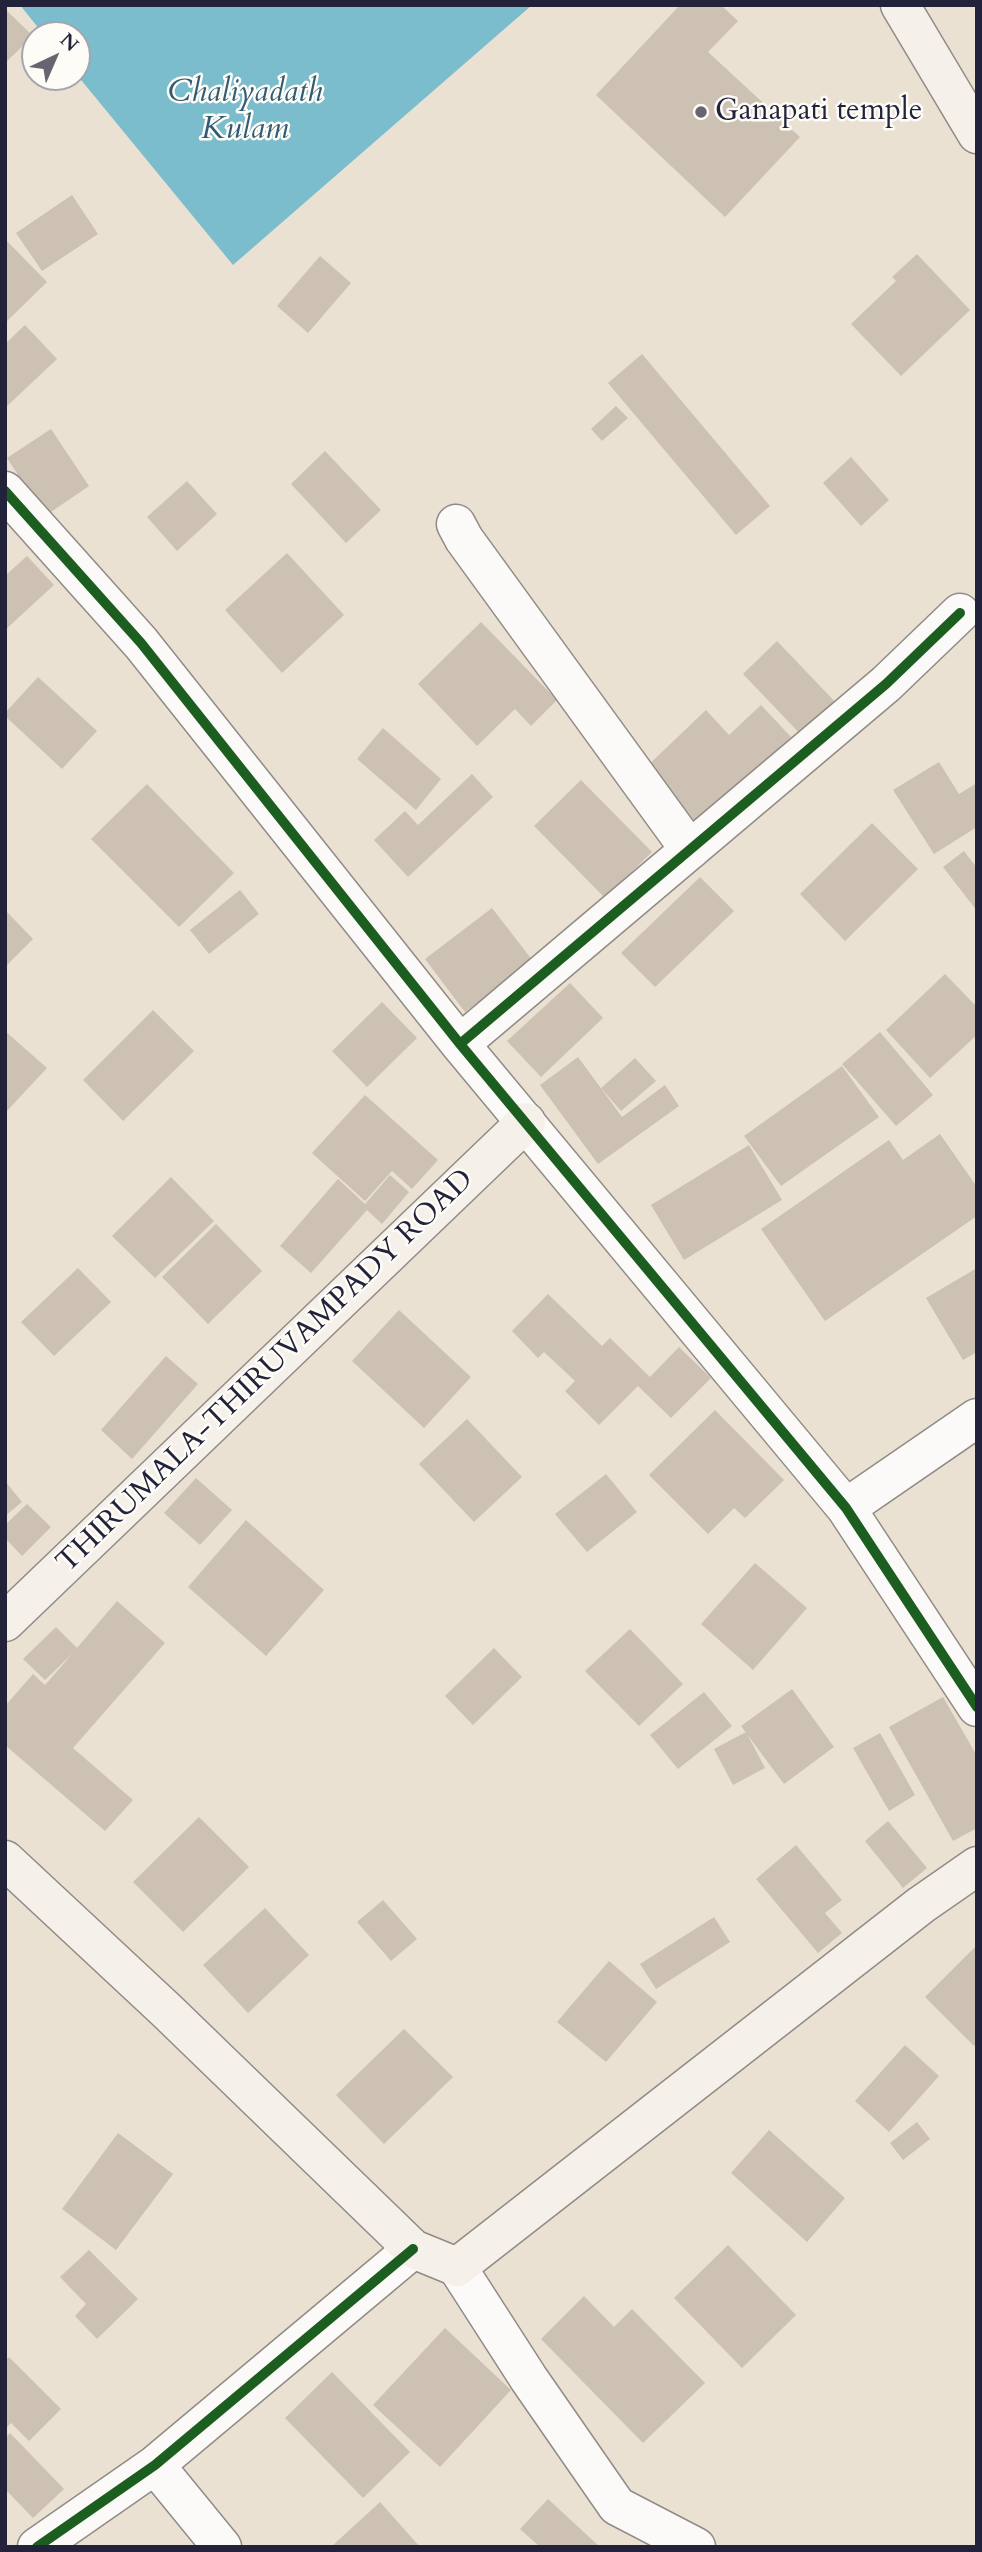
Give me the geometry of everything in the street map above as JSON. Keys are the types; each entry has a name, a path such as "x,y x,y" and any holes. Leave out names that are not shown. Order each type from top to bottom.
{"main road":[{"path":"900,5 977,134"},
{"name":"THIRUMALA-THIRUVAMPADY ROAD","path":"5,1622 526,1122"},
{"path":"5,1860 166,2010 413,2249 457,2267 921,1905 977,1866"}],"street":[{"path":"5,491 141,643 460,1044 846,1508 977,1707"},
{"path":"456,524 464,540 690,850"},
{"path":"460,1044 886,684 960,614"},
{"path":"846,1508 977,1418"},
{"path":"37,2547 155,2465 413,2249"},
{"path":"457,2267 528,2379 617,2506 695,2547"},
{"path":"155,2465 222,2547"},
{"path":"703,2547 715,2547"}],"water":[{"name":"Chaliyadath Kulam","path":"20,5 532,5 233,265 90,91 91,21 33,21"}],"building":[{"path":"680,5 721,5 738,21 708,52 800,137 725,217 596,95"},
{"path":"5,9 21,24 21,48 5,63"},
{"path":"72,195 98,234 42,271 16,233"},
{"path":"5,239 47,282 5,323"},
{"path":"917,254 970,310 901,376 851,324 896,281 892,277"},
{"path":"320,256 351,283 308,333 277,306"},
{"path":"25,325 57,359 5,408 5,344"},
{"path":"642,354 770,506 736,535 608,383"},
{"path":"616,406 628,418 602,441 591,429"},
{"path":"51,429 89,486 45,516 7,458"},
{"path":"325,451 381,510 346,543 291,484"},
{"path":"851,457 889,500 861,526 823,483"},
{"path":"187,481 217,514 177,551 147,517"},
{"path":"287,553 344,615 282,673 225,610"},
{"path":"27,556 54,585 5,630 5,576"},
{"path":"481,622 557,700 531,726 515,709 477,746 418,684"},
{"path":"777,641 840,707 806,740 743,674"},
{"path":"38,677 97,731 62,769 5,716"},
{"path":"761,705 791,737 696,828 642,771 706,710 729,735"},
{"path":"383,728 441,779 416,810 357,759"},
{"path":"939,762 959,794 977,783 977,827 934,854 893,790"},
{"path":"472,774 493,797 408,877 374,840 405,811 418,825"},
{"path":"581,780 652,852 605,898 534,826"},
{"path":"147,784 234,873 179,927 91,839"},
{"path":"872,823 918,869 845,941 800,894"},
{"path":"964,851 977,868 977,911 943,867"},
{"path":"700,877 734,911 655,987 621,953"},
{"path":"240,890 259,914 209,954 190,930"},
{"path":"492,908 533,961 465,1012 425,959"},
{"path":"5,910 33,939 5,967"},
{"path":"945,974 977,1007 977,1035 930,1078 886,1030"},
{"path":"570,983 603,1018 541,1077 507,1041"},
{"path":"382,1002 417,1038 367,1087 332,1051"},
{"path":"153,1010 194,1051 123,1121 83,1080"},
{"path":"5,1031 47,1068 5,1113"},
{"path":"880,1032 933,1095 896,1126 842,1064"},
{"path":"578,1057 622,1117 665,1085 679,1106 598,1164 540,1085"},
{"path":"635,1058 656,1081 621,1111 601,1088"},
{"path":"842,1066 879,1117 781,1186 744,1136"},
{"path":"365,1095 438,1160 412,1189 392,1171 365,1201 312,1153"},
{"path":"940,1134 977,1187 977,1216 825,1321 761,1229 889,1140 903,1160"},
{"path":"749,1145 782,1200 684,1260 651,1205"},
{"path":"390,1175 409,1192 382,1224 367,1210 311,1273 280,1246 338,1179 365,1204"},
{"path":"171,1177 214,1221 155,1278 112,1236"},
{"path":"216,1224 262,1271 208,1324 162,1277"},
{"path":"78,1268 111,1302 54,1356 21,1322"},
{"path":"977,1268 977,1352 963,1360 926,1298"},
{"path":"548,1294 602,1346 610,1338 650,1377 679,1347 711,1378 671,1418 638,1386 599,1425 565,1391 575,1381 544,1352 538,1358 512,1331"},
{"path":"399,1310 471,1377 424,1428 352,1361"},
{"path":"166,1356 198,1384 132,1459 101,1430"},
{"path":"715,1410 784,1480 745,1518 734,1508 708,1534 649,1475"},
{"path":"467,1419 522,1477 474,1522 419,1464"},
{"path":"606,1474 637,1512 587,1552 555,1514"},
{"path":"196,1478 232,1510 200,1545 164,1513"},
{"path":"5,1481 22,1502 5,1516"},
{"path":"27,1504 51,1527 22,1556 5,1538 5,1525"},
{"path":"246,1520 324,1590 266,1656 188,1587"},
{"path":"755,1563 807,1608 753,1670 701,1624"},
{"path":"117,1601 165,1643 73,1748 133,1800 105,1831 5,1745 5,1706 33,1674 45,1685 73,1653 45,1680 23,1659 56,1627 77,1648"},
{"path":"630,1629 683,1684 639,1726 585,1671"},
{"path":"494,1648 522,1677 473,1725 445,1696"},
{"path":"792,1689 834,1747 784,1784 741,1726"},
{"path":"704,1692 732,1726 678,1769 650,1735"},
{"path":"943,1697 977,1756 977,1828 953,1841 889,1727"},
{"path":"746,1732 765,1768 733,1785 714,1749"},
{"path":"880,1733 915,1795 889,1811 853,1748"},
{"path":"199,1817 249,1867 183,1932 133,1882"},
{"path":"888,1821 927,1868 903,1888 865,1841"},
{"path":"796,1845 842,1900 825,1913 842,1933 818,1953 756,1879"},
{"path":"383,1900 417,1939 391,1961 357,1922"},
{"path":"265,1908 309,1955 248,2013 203,1965"},
{"path":"714,1917 730,1942 656,1989 640,1964"},
{"path":"977,1945 977,2043 974,2046 925,1997"},
{"path":"609,1961 657,2002 606,2062 557,2022"},
{"path":"404,2029 453,2077 384,2144 336,2095"},
{"path":"905,2045 939,2076 889,2132 855,2101"},
{"path":"917,2122 930,2139 903,2160 890,2143"},
{"path":"769,2130 845,2198 807,2242 731,2173"},
{"path":"118,2133 173,2174 116,2250 62,2209"},
{"path":"728,2245 796,2315 742,2368 674,2298"},
{"path":"89,2250 138,2299 97,2339 75,2316 86,2304 60,2277"},
{"path":"584,2296 614,2327 632,2309 705,2383 643,2443 541,2339"},
{"path":"445,2328 511,2390 440,2467 373,2405"},
{"path":"9,2357 61,2409 29,2441 11,2423 5,2429 5,2361"},
{"path":"332,2372 410,2452 363,2498 285,2418"},
{"path":"10,2433 64,2489 33,2518 5,2489 5,2438"},
{"path":"548,2499 600,2547 540,2547 520,2529"},
{"path":"380,2502 420,2547 331,2547"}],"cycle path":[{"path":"5,491 141,643 460,1044 846,1508 977,1707"},
{"path":"460,1044 886,684 960,613"},
{"path":"37,2547 155,2465 413,2249"}],"place":[{"name":"Ganapati temple","path":"701,112"}]}
